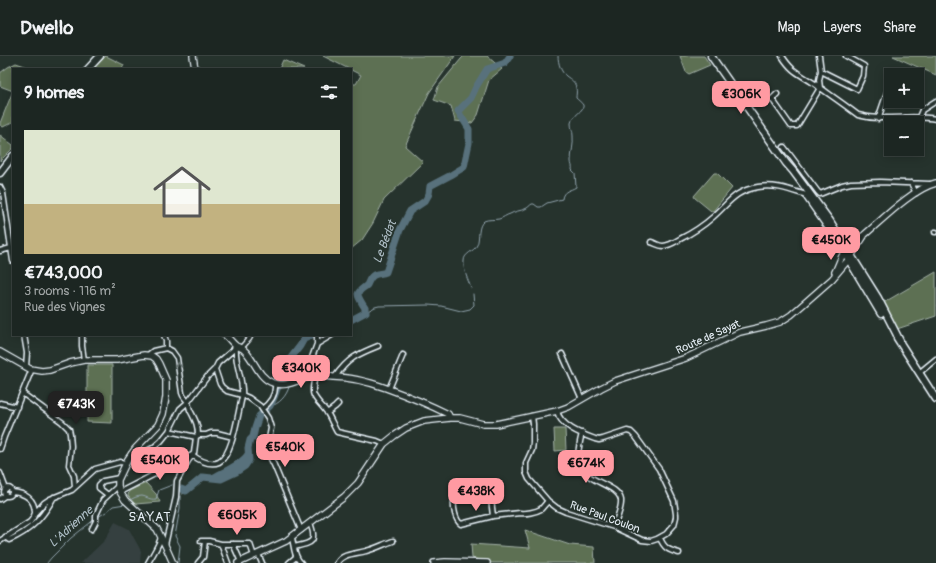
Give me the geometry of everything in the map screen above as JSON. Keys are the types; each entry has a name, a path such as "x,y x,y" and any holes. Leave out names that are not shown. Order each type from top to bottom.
{"main road":[{"path":"89,68 100,56"},
{"path":"710,56 786,163 791,173 808,194 837,240 846,250 863,279 878,298 900,342 936,399"},
{"path":"0,173 12,157"}],"street":[{"path":"193,56 195,68"},
{"path":"782,56 787,65 795,72 858,115 884,119"},
{"path":"777,94 772,99 791,126 797,126 820,88 819,80 821,70 819,56"},
{"path":"821,70 857,89 863,76 864,66 846,56"},
{"path":"878,119 884,101"},
{"path":"919,116 922,110 936,101"},
{"path":"924,118 936,119"},
{"path":"784,147 820,194 851,183 933,184"},
{"path":"911,183 916,193"},
{"name":"Route de Sayat","path":"450,418 460,418 483,424 496,424 557,411 610,383 690,356 740,332 780,322 791,315 832,279 871,228 916,193 933,184"},
{"path":"652,242 665,246 686,237 713,217 734,196 751,188 774,186 808,194"},
{"path":"0,187 3,193 11,239 12,254"},
{"name":"Route de Sayat","path":"829,281 846,250 864,236"},
{"path":"0,251 11,248"},
{"path":"0,449 17,407 29,368 24,336"},
{"path":"82,336 84,360"},
{"path":"164,336 166,348"},
{"path":"229,336 239,347 247,352 260,373 267,380 278,384 315,376 353,378 409,396 450,415 450,418 429,420 414,424 398,433 384,444 358,483 344,497 292,538 239,562 232,544"},
{"path":"131,454 138,455 150,450 161,441 170,431 180,409 188,402 215,369 218,363 249,339 250,336"},
{"path":"303,379 309,373 310,363 317,344 318,336"},
{"path":"317,344 330,336"},
{"path":"335,377 353,357 378,346"},
{"path":"192,455 206,463 214,463 219,462 226,454 233,437 242,395 236,352 239,347"},
{"path":"148,355 153,351 166,348 172,351 178,358 182,393 188,402 197,424 197,436 194,453 177,481 176,497 165,545"},
{"path":"0,352 29,368 42,371 47,371 84,360 117,360 144,355 148,355 156,359 165,376 167,385 163,414 158,425 131,454 119,478 118,486 124,498 154,526 161,537 173,563"},
{"path":"562,354 582,399"},
{"path":"389,389 402,355"},
{"path":"919,373 936,358"},
{"path":"215,369 220,384 223,388 227,391 242,395 255,403 263,411 270,422 271,428 268,453 302,530"},
{"path":"309,373 315,376"},
{"path":"315,376 313,395 327,413 337,432 384,444"},
{"path":"263,411 271,400 278,384"},
{"path":"22,393 62,422 69,429 71,446 69,464 74,476 75,487"},
{"path":"0,404 17,407"},
{"path":"327,413 338,404"},
{"path":"557,411 565,425 594,439 599,440 627,431 631,432 636,437 659,469 675,506 676,517 674,525 669,532 660,538 665,547 679,552"},
{"name":"Rue Paul Coulon","path":"532,416 533,443 532,450 526,463 526,472 529,479 548,501 557,508 566,512 614,528 642,540 651,541 660,538"},
{"path":"170,431 197,436 217,433 233,437"},
{"path":"582,433 578,455 583,470 589,476 614,491 620,497 621,505 614,528"},
{"path":"120,492 192,455"},
{"path":"0,541 30,522 35,512 44,503 75,487 95,469 120,462 126,463"},
{"path":"0,473 6,488 4,491 6,495"},
{"path":"108,495 99,488 99,484 103,481 119,478"},
{"path":"92,529 96,521 96,515 103,500 118,486"},
{"path":"6,488 11,488 12,492"},
{"path":"0,499 6,495 10,495 12,492 21,493 29,498 34,506 35,512"},
{"path":"492,516 490,496 486,494 457,497 454,500 453,506 457,522 461,524 492,516 537,511 548,501"},
{"path":"5,538 10,540 32,527 48,509 54,497"},
{"path":"294,546 311,542 313,539 313,531 310,523"},
{"path":"148,563 161,541 161,537"},
{"path":"292,538 296,557 301,563"},
{"path":"337,563 341,558 356,552 366,551 393,540"},
{"path":"198,563 203,557 203,541 221,544 250,544 262,563"},
{"path":"221,544 228,563"},
{"path":"289,563 296,557"},
{"path":"434,563 487,563"}],"shaded area":[{"path":"115,522 129,529 141,551 140,563 81,563 105,540"}],"green space":[{"path":"106,56 124,65 122,68 94,68"},
{"path":"323,56 455,56 429,93 405,146 423,162 384,200 373,223 362,240 352,248 352,84 356,84 361,75 352,70 352,68 347,68"},
{"path":"464,56 487,56 502,69 489,80 478,115 472,123 455,121 451,106 434,100 438,87"},
{"path":"680,56 704,56 710,65 689,74 686,72"},
{"path":"893,56 936,56 936,75 924,70 924,68 920,68"},
{"path":"283,60 302,68 279,68"},
{"path":"16,63 31,68 12,68 12,91 0,86 0,73"},
{"path":"12,93 12,122 3,127 0,123"},
{"path":"0,135 12,144 12,149 0,161"},
{"path":"714,173 717,173 732,188 713,211 711,211 694,196"},
{"path":"936,272 936,316 897,329 883,303"},
{"path":"87,365 112,365 112,423 87,422"},
{"path":"554,429 565,429 566,450 555,451"},
{"path":"146,483 156,494 160,502 135,504 128,496 129,491"},
{"path":"525,530 570,545 594,547 595,563 490,563 472,558 471,544 530,548"}],"waterway":[{"name":"Le Bédat","path":"365,308 358,294 373,276 386,272 400,230 410,211 425,201 429,194 430,186 464,167 469,143 469,129 458,111 471,98 487,69 505,63 510,56"},
{"name":"Le Bédat","path":"471,288 465,271 464,258 476,247 480,226 484,221 500,219 514,212 526,209 532,204 541,207 547,203 562,199 565,192 576,187 575,173 572,170 571,162 573,146 571,123 582,109 583,105 576,98 575,84 561,70 558,56"},
{"path":"366,312 379,306 428,305 441,306 461,311 470,309 474,305 473,294"},
{"name":"Le Bédat","path":"352,319 366,312 365,310"},
{"name":"Le Bédat","path":"181,489 186,491 203,477 221,479 245,466 249,460 248,448 259,416 270,406 287,363 304,339 312,336"},
{"path":"270,406 276,404 282,399 289,387"},
{"path":"213,478 242,461 248,454"},
{"name":"L'Adrienne","path":"129,501 140,496 156,499 159,490 172,485"},
{"path":"178,563 180,546 175,536 180,508 180,496 186,491"},
{"name":"L'Adrienne","path":"98,517 113,506 125,504"},
{"name":"L'Adrienne","path":"47,563 71,538 95,519"}],"district":[{"name":"SAYAT","path":"150,517"}]}
